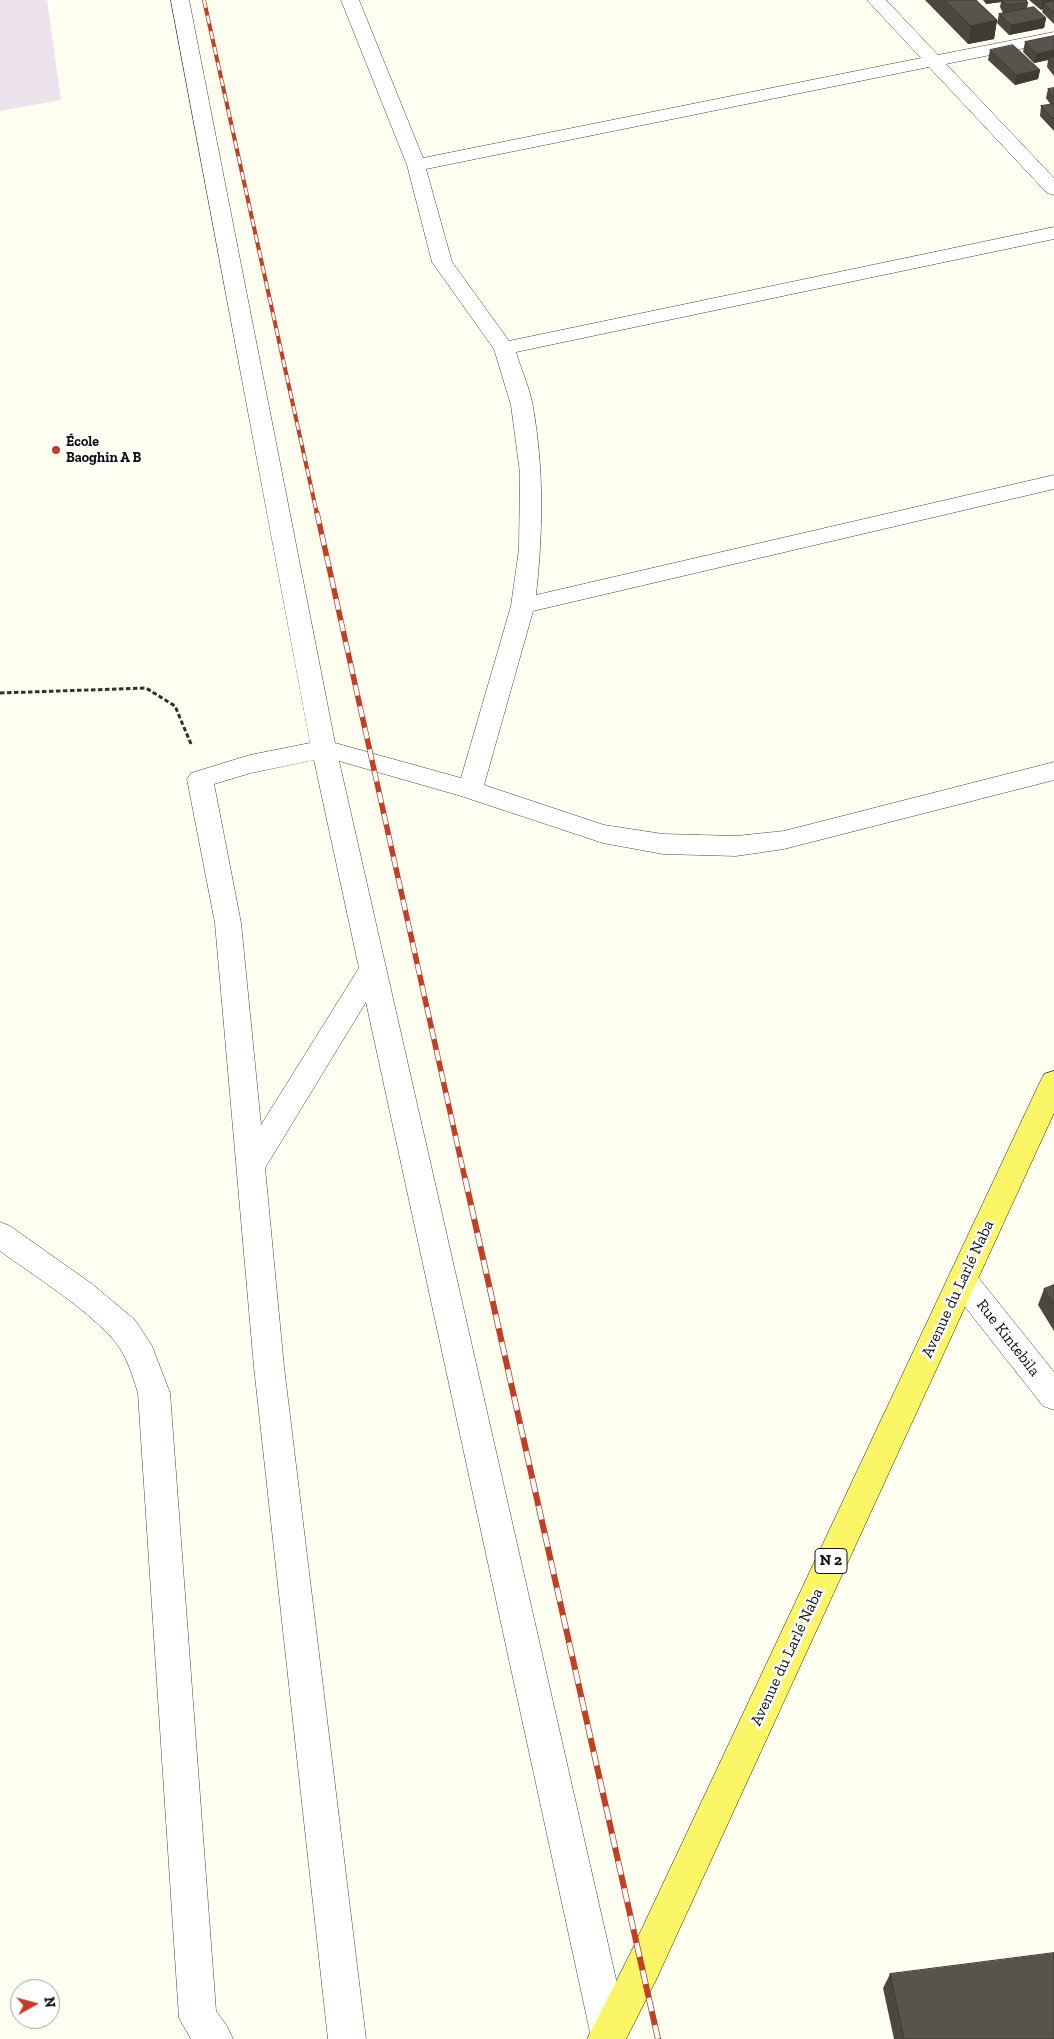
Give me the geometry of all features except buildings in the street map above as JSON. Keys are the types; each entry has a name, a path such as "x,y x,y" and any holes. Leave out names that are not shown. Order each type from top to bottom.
{"main road":[{"name":"Avenue du Larlé Naba","path":"608,2036 643,1967 1054,1082"}],"street":[{"path":"180,0 324,749 608,2036"},
{"path":"350,0 416,164 433,234 442,262 471,306 504,348 522,405 531,473 530,549 523,606 470,790"},
{"path":"876,0 1054,189"},
{"path":"416,164 1054,37"},
{"path":"504,348 1054,233"},
{"path":"523,606 1054,482"},
{"path":"347,2039 269,1367 228,923 200,779 250,764 324,749 371,760 470,790 603,834 664,844 736,846 784,840 1054,771"},
{"path":"251,1166 373,968"},
{"path":"0,1235 81,1293 124,1329 141,1356 154,1393 198,2018 214,2039"},
{"name":"Rue Kintebila","path":"962,1280 1054,1396"}],"path":[{"path":"0,693 146,688 175,706 189,736 200,779"}],"shaded area":[{"path":"0,0 47,0 61,100 0,111"}],"railway":[{"path":"204,0 317,514"},
{"path":"317,513 465,1179"},
{"path":"465,1178 658,2039"}],"place":[{"name":"École Baoghin A B","path":"56,450"}]}
